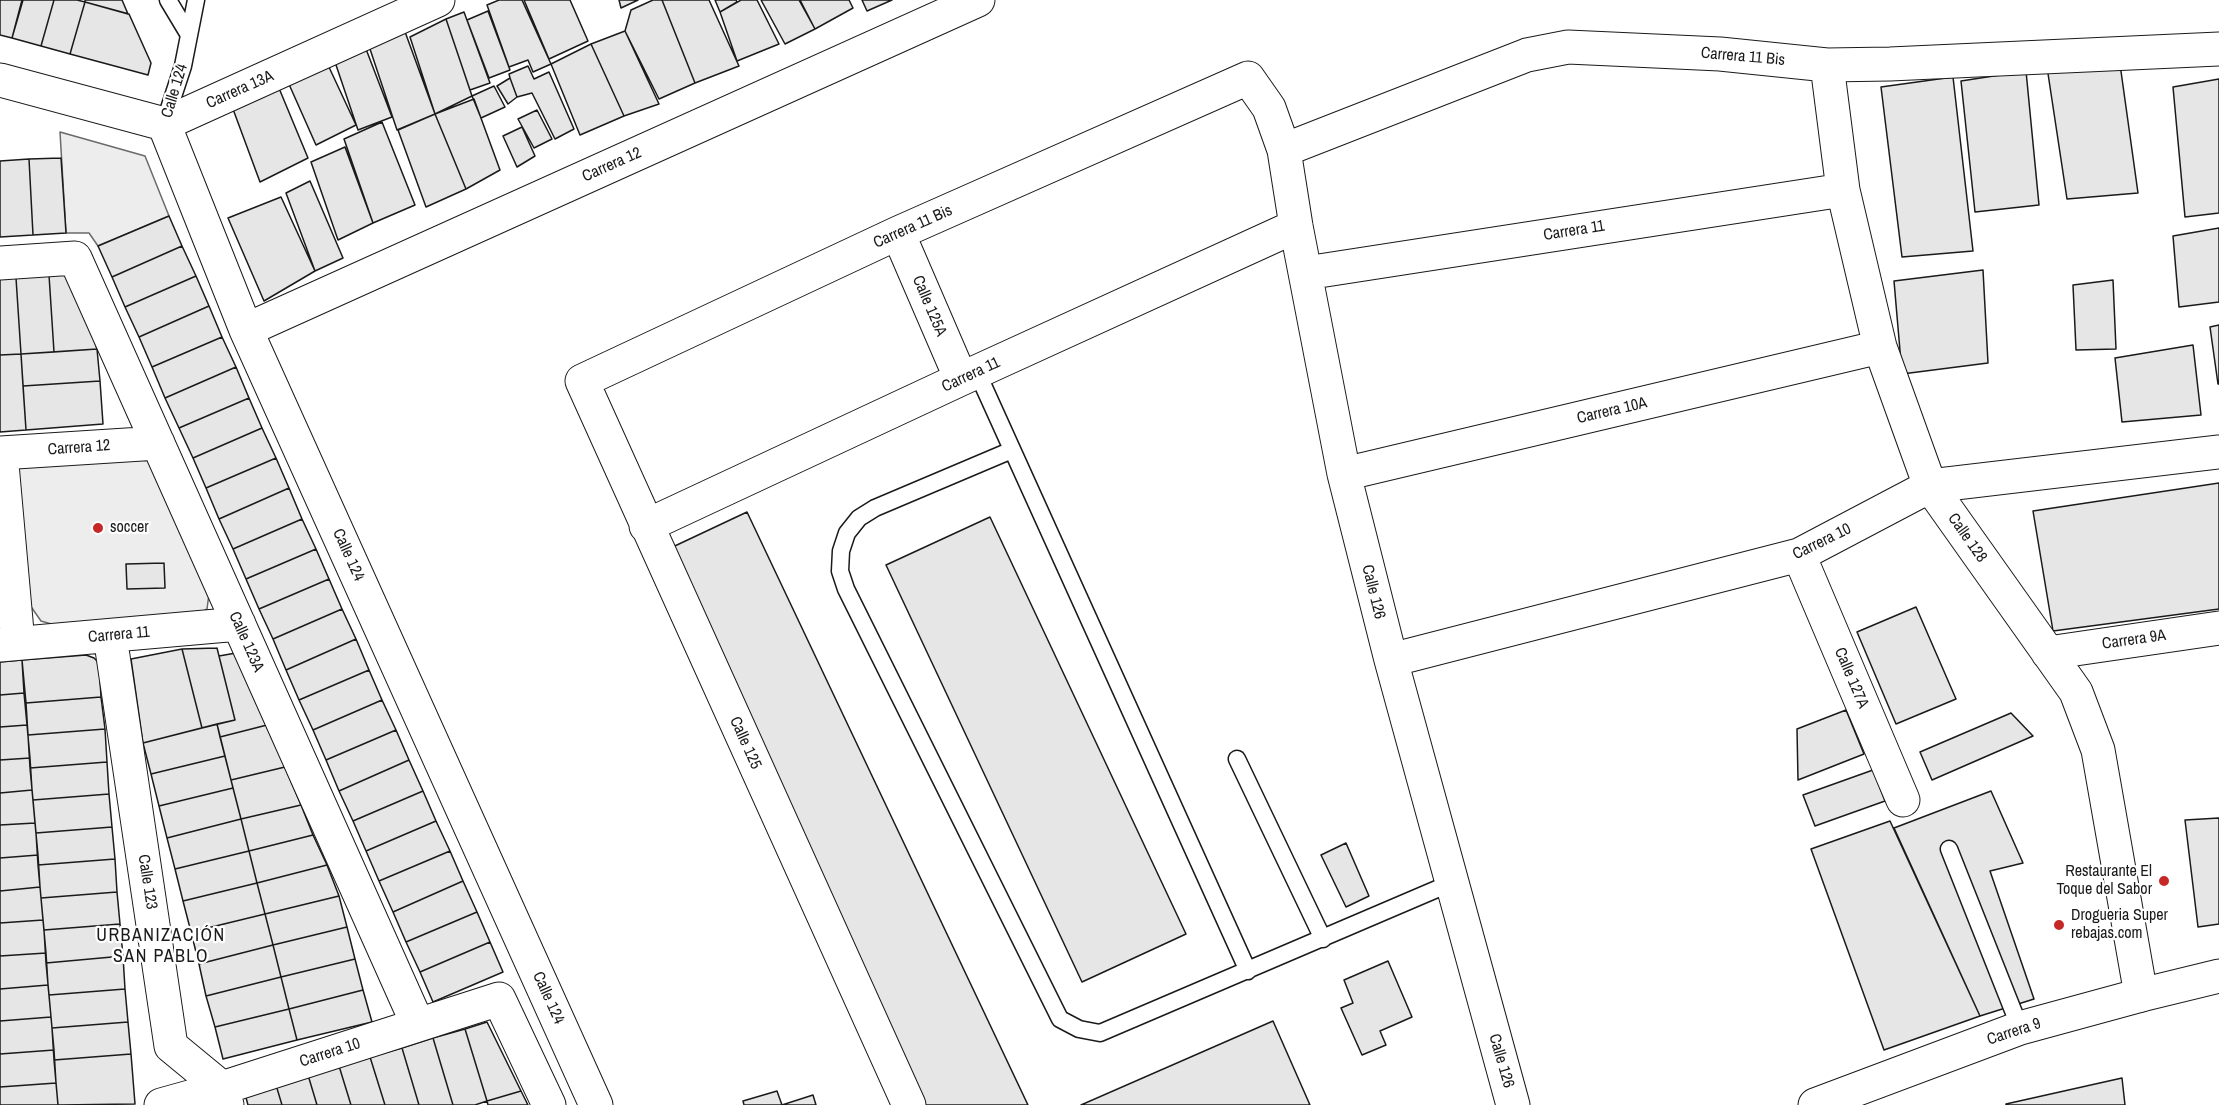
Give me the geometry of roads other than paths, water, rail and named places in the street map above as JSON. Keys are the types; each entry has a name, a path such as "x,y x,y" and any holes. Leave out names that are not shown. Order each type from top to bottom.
{"street":[{"name":"Carrera 13A","path":"164,124 438,0"},
{"name":"Carrera 12","path":"246,330 978,0"},
{"name":"Carrera 11 Bis","path":"1284,150 1527,55 1568,47 1720,54 1827,65 2219,49"},
{"name":"Calle 128","path":"1827,65 1843,190 1880,347 1930,486 2076,692 2098,750 2141,995"},
{"name":"Carrera 11 Bis","path":"582,381 898,233 1248,78"},
{"name":"Calle 126","path":"1248,78 1269,108 1284,150 1296,226 1344,474 1390,660 1513,1105"},
{"path":"0,81 164,124"},
{"name":"Calle 124","path":"164,124 246,330 596,1105"},
{"name":"Carrera 11","path":"1306,273 1843,190"},
{"name":"Carrera 11","path":"646,526 1296,226"},
{"name":"Calle 125A","path":"898,233 969,375"},
{"name":"Calle 123A","path":"0,263 75,258 418,1025"},
{"name":"Carrera 10A","path":"1344,474 1880,347"},
{"name":"Calle 125","path":"582,381 909,1105"},
{"name":"Carrera 12","path":"1,453 158,443"},
{"name":"Carrera 10","path":"1390,660 1799,555 1930,486 2219,452"},
{"path":"1,453 9,644"},
{"name":"Calle 127A","path":"1799,555 1903,800"},
{"name":"Carrera 11","path":"9,644 239,624"},
{"name":"Carrera 9A","path":"2048,653 2219,628"},
{"name":"Calle 123","path":"110,636 171,1046 225,1096"},
{"name":"Carrera 9","path":"1815,1105 2020,1028 2219,976"},
{"name":"Carrera 10","path":"161,1105 225,1096 418,1025 499,999 549,1105"}],"lane":[{"path":"168,0 189,35"},
{"name":"Calle 124","path":"164,124 183,66 196,0"},
{"path":"969,375 1012,450 1248,971"},
{"path":"1012,450 875,508 859,518 847,533 841,551 840,571 846,589 1060,1019 1079,1029 1100,1033 1451,883"},
{"path":"1237,759 1323,939"},
{"path":"1949,849 2020,1028"}],"place":[{"name":"soccer","path":"98,528"},
{"name":"Restaurante El Toque del Sabor","path":"2164,881"},
{"name":"Drogueria Super rebajas.com","path":"2059,925"}],"district":[{"name":"URBANIZACIÓN SAN PABLO","path":"161,946"}]}
